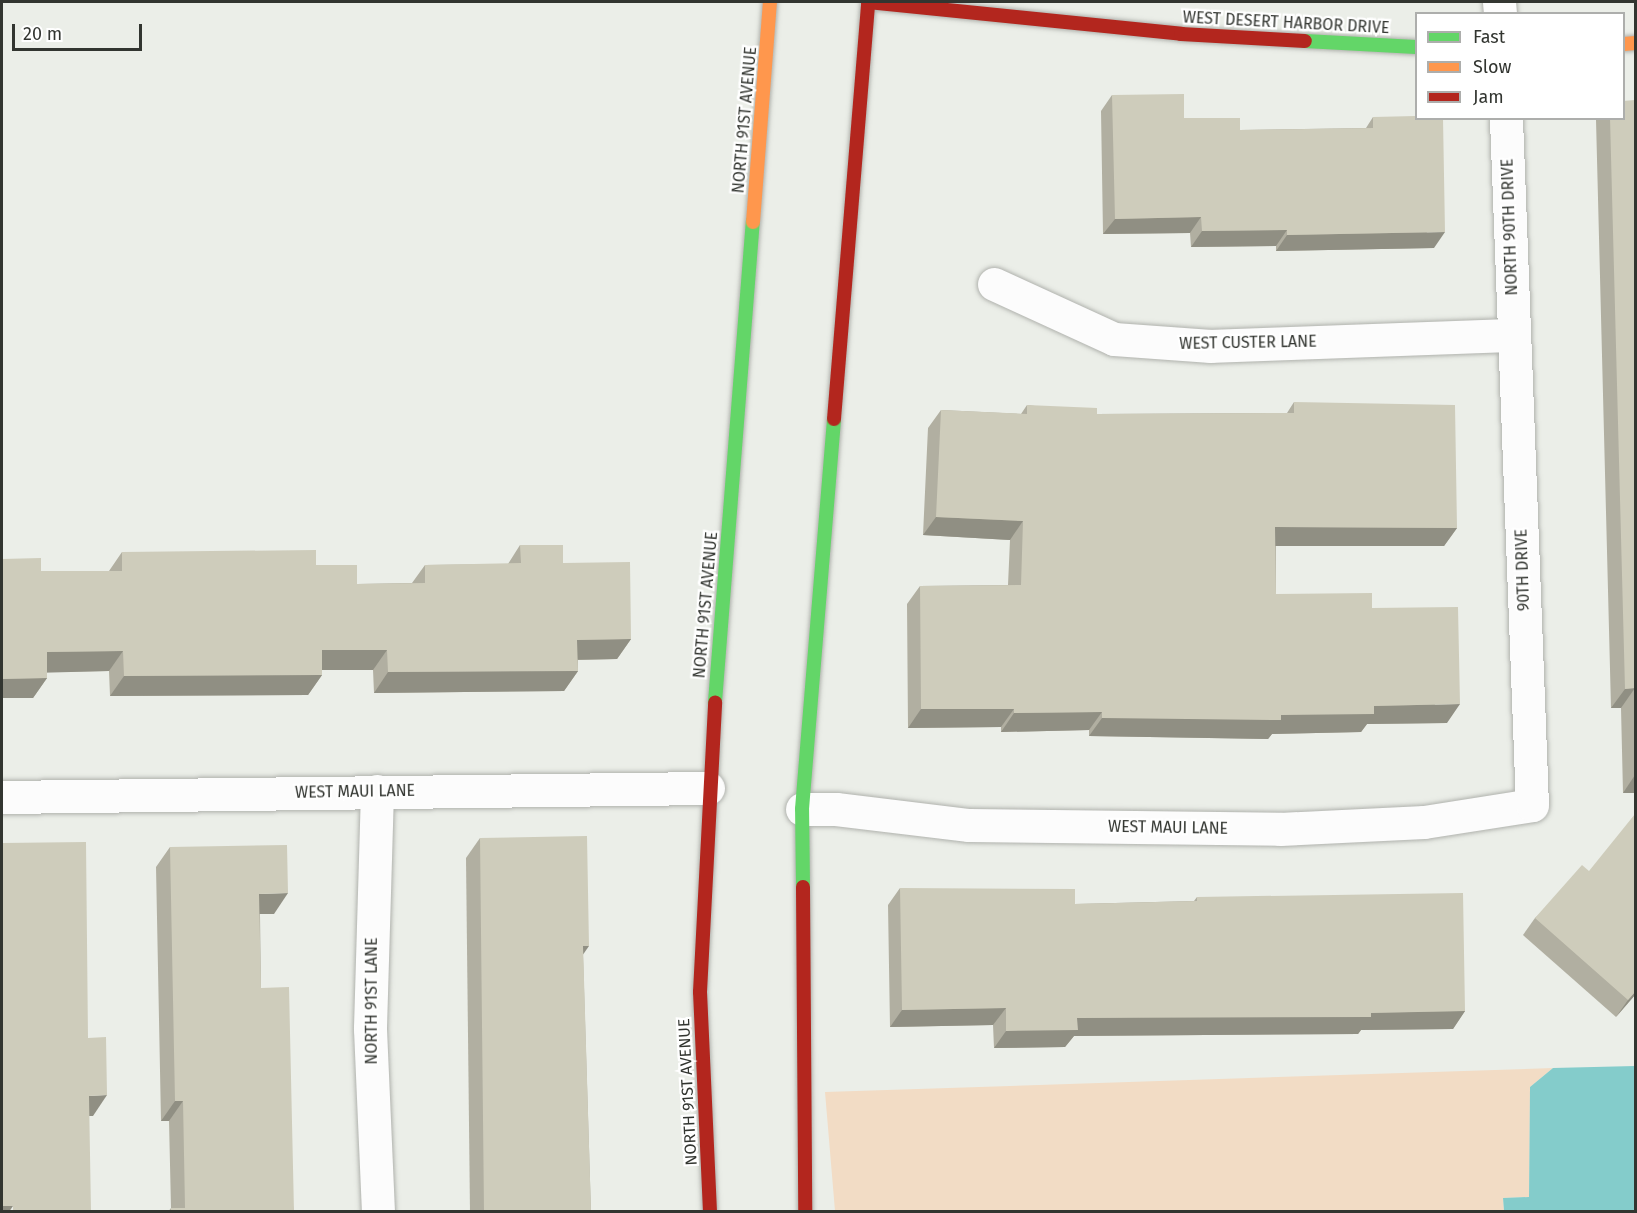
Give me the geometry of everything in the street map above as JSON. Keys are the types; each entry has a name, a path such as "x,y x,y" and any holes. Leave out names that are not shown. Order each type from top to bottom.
{"main road":[{"name":"NORTH 91ST AVENUE","path":"710,1212 700,992 708,788 770,2"},
{"name":"WEST DESERT HARBOR DRIVE","path":"868,2 1181,34 1415,48"},
{"path":"805,1212 802,809 868,2"}],"street":[{"name":"NORTH 90TH DRIVE","path":"1506,120 1515,334"},
{"name":"WEST CUSTER LANE","path":"994,284 1114,339 1211,346 1515,334"},
{"name":"90TH DRIVE","path":"1515,334 1532,805"},
{"name":"WEST MAUI LANE","path":"2,797 708,788"},
{"name":"NORTH 91ST LANE","path":"377,791 370,1029 378,1212"},
{"name":"WEST MAUI LANE","path":"802,809 836,810 969,825 1280,829 1424,822 1532,805"}],"shaded area":[{"path":"1553,1068 1530,1087 1529,1197 1503,1198 1504,1212 835,1211 825,1092"}],"water":[{"path":"1635,1066 1635,1211 1504,1211 1503,1198 1529,1197 1530,1087 1553,1068"}],"building":[{"path":"1184,94 1184,118 1240,118 1240,130 1373,128 1373,117 1415,116 1415,120 1443,120 1445,232 1287,235 1287,230 1202,231 1201,217 1115,219 1112,95"},
{"path":"1635,100 1635,688 1625,689 1610,120 1625,120 1625,101"},
{"path":"1294,402 1455,405 1457,528 1275,527 1276,594 1372,593 1372,608 1458,607 1460,704 1374,706 1374,714 1281,715 1281,720 1102,718 1102,712 1014,713 1014,709 921,709 920,586 1021,585 1023,521 936,517 941,410 1027,414 1027,405 1097,408 1097,414 1294,413"},
{"path":"520,545 563,545 563,563 630,562 631,639 577,640 578,671 388,672 387,650 322,650 322,675 124,676 123,651 47,652 47,678 2,679 2,559 41,558 41,571 122,571 122,552 316,550 316,565 357,565 357,584 425,583 425,565 521,563"},
{"path":"1635,814 1635,992 1628,1000 1535,918 1582,865 1589,871"},
{"path":"587,836 589,946 583,946 591,1212 484,1212 480,838"},
{"path":"86,842 88,1038 106,1037 107,1095 89,1096 91,1212 13,1212 13,1206 2,1206 2,843"},
{"path":"287,845 288,893 259,894 261,988 289,987 294,1212 171,1212 171,1208 185,1208 183,1101 175,1101 170,847"},
{"path":"900,888 1075,889 1075,904 1197,901 1197,897 1463,893 1465,1011 1371,1013 1371,1017 1077,1018 1078,1030 1006,1031 1006,1008 902,1010"}],"traffic: fast":[{"path":"1305,41 1415,47"},
{"path":"715,702 753,222"},
{"path":"803,887 802,809 834,419"}],"traffic: slow":[{"path":"753,222 770,2"},
{"path":"1625,44 1636,43"}],"traffic: jam":[{"path":"868,2 1181,34 1305,41"},
{"path":"834,419 868,2"},
{"path":"710,1212 700,992 715,702"},
{"path":"803,887 805,1212"}]}
